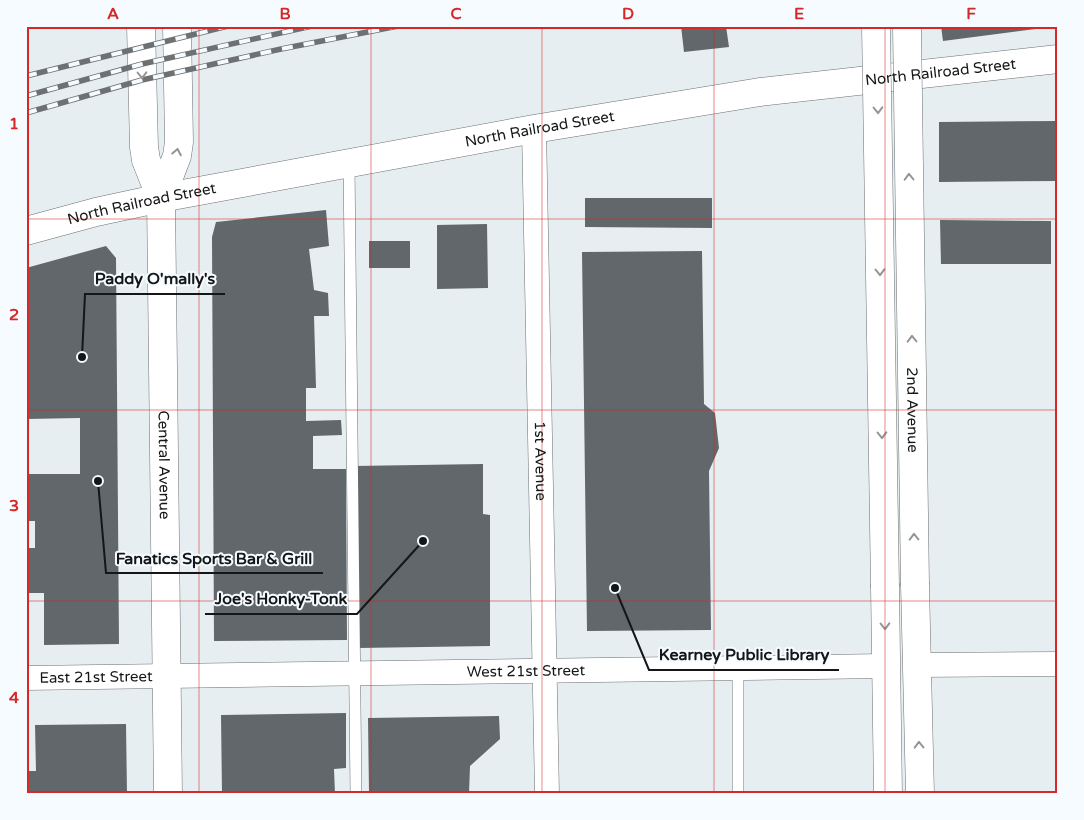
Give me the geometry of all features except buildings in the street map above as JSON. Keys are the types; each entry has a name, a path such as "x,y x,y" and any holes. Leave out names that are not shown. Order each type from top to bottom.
{"main road":[{"name":"Central Avenue","path":"141,26 144,147 146,160 161,198 168,794"},
{"name":"Central Avenue","path":"161,198 177,156 179,142 177,26"},
{"name":"2nd Avenue","path":"876,26 888,794"},
{"name":"2nd Avenue","path":"907,26 920,794"},
{"name":"North Railroad Street","path":"26,231 96,212 161,198 534,129 760,92 1058,59"}],"street":[{"name":"1st Avenue","path":"534,129 547,794"},
{"path":"917,665 1058,664"},
{"name":"West 21st Street","path":"166,675 886,666"},
{"name":"East 21st Street","path":"26,678 166,675"}],"lane":[{"path":"349,164 356,794"},
{"path":"738,668 738,794"}],"railway":[{"path":"26,76 228,26"},
{"path":"26,96 142,64 312,26"},
{"path":"26,113 142,80 281,49 398,26"}],"place":[{"name":"Paddy O'mally's","path":"82,357"},
{"name":"Fanatics Sports Bar & Grill","path":"98,481"},
{"name":"Joe's Honky-Tonk","path":"423,541"},
{"name":"Kearney Public Library","path":"615,588"}]}
